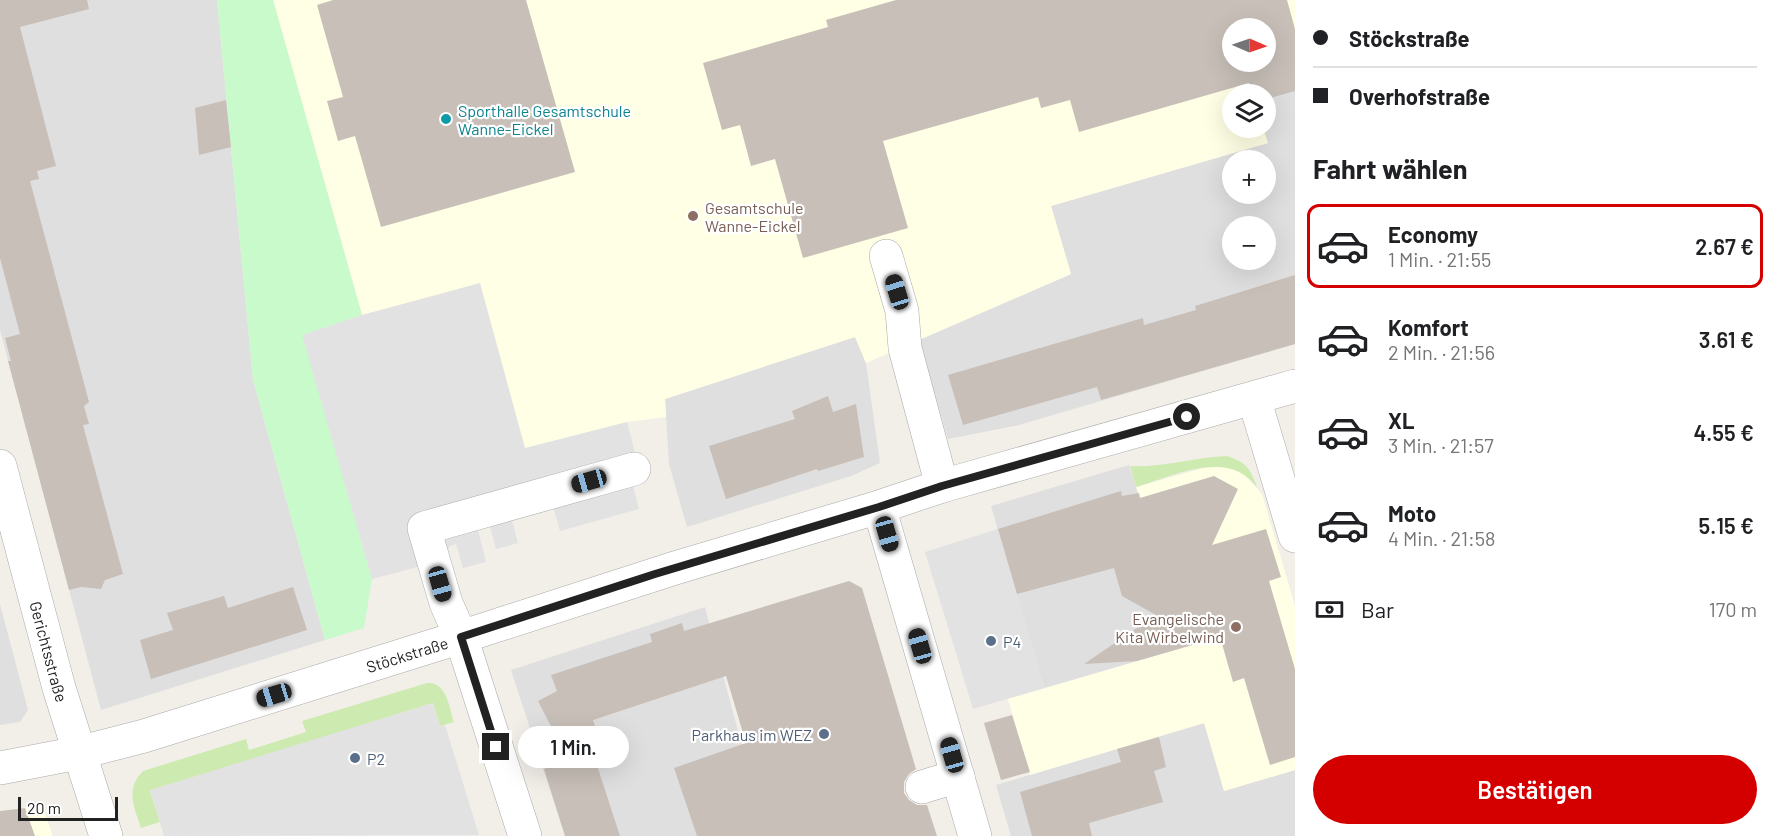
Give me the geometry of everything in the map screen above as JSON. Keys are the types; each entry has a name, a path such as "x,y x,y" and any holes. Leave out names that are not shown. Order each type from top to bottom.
{"street":[{"path":"886,256 902,311 905,348 942,486"},
{"name":"Stöckstraße","path":"0,768 78,753 155,732 942,486 1295,386"},
{"path":"1254,398 1295,536"},
{"name":"Gerichtsstraße","path":"0,466 58,688 106,836"},
{"path":"525,836 461,637 446,603 424,528 634,468"},
{"path":"879,507 975,836"},
{"path":"922,787 958,776"}],"shaded area":[{"path":"0,0 217,0 253,380 325,640 101,710 0,330"},
{"name":"Gesamtschule Wanne-Eickel","path":"273,0 1295,0 1295,59 1276,65 1276,18 1222,18 1222,72 1253,72 1246,74 1249,84 1222,84 1222,138 1266,138 1268,143 1244,150 1222,150 1222,156 1051,206 1071,274 866,363 855,337 665,399 666,417 627,422 525,449 480,284 362,315"},
{"path":"1295,59 1295,344 1019,425 948,439 919,340 1071,274 1051,206 1222,156 1222,204 1276,204 1276,150 1243,150 1267,143 1266,138 1276,138 1276,84 1249,84 1246,73 1276,72 1276,64"},
{"path":"480,283 525,448 627,422 642,479 632,482 639,509 560,531 553,506 511,517 518,543 496,549 489,523 477,526 486,562 463,568 456,544 450,546 446,552 448,559 372,579 302,335 362,315"},
{"path":"855,337 866,363 880,463 851,476 687,527 669,464 665,399"},
{"path":"1129,465 1183,648 1044,688 991,506"},
{"name":"Evangelische Kita Wirbelwind","path":"1210,466 1227,467 1240,471 1263,497 1295,606 1295,770 1224,791 1204,723 1030,775 1008,699 1182,648 1136,487"},
{"name":"P4","path":"998,529 1044,688 973,709 925,552"},
{"path":"0,604 28,710 20,722 0,725"},
{"path":"705,607 766,836 565,836 511,670"},
{"name":"P2","path":"433,703 440,726 445,725 479,835 164,836 150,790"},
{"path":"1205,723 1224,791 1295,770 1295,836 1011,836 996,785"},
{"path":"42,805 53,836 0,836 0,811"}],"green space":[{"path":"217,0 273,0 362,315 303,335 372,579 364,628 325,640 253,380"},
{"path":"1227,456 1244,464 1253,476 1258,489 1246,476 1232,469 1217,467 1184,472 1136,487 1130,466 1154,465"},
{"path":"427,683 434,684 443,691 454,722 440,726 433,703 150,791 160,822 141,828 134,805 133,791 137,778 143,771 246,739 249,750 306,732 302,721"}],"building":[{"path":"0,0 87,0 89,9 20,27 56,166 37,171 39,179 30,181 89,402 84,406 89,424 83,425 123,574 105,580 101,589 81,587 69,590 8,361 11,361 5,338 20,334 0,258"},
{"name":"Sporthalle Gesamtschule Wanne-Eickel","path":"333,0 526,0 575,172 381,227 355,136 338,141 327,101 343,97 317,5"},
{"path":"896,0 1287,0 1295,29 1295,91 1276,96 1276,84 1222,84 1222,91 1079,132 1070,100 1041,108 1038,97 883,141 908,228 803,258 775,159 751,166 740,125 722,130 703,63 828,27 826,20"},
{"path":"226,100 231,147 199,155 195,108"},
{"path":"1295,275 1295,344 1101,400 1097,387 963,425 948,375 1143,318 1144,325 1196,310 1195,306"},
{"path":"828,396 833,412 856,404 864,457 818,471 817,469 726,499 709,446 795,419 792,411"},
{"path":"1214,476 1238,489 1212,545 1266,529 1281,577 1269,581 1295,669 1295,757 1270,765 1244,678 1233,682 1220,637 1137,661 1084,664 1156,615 1122,596 1114,568 1017,594 998,529 1121,491 1122,496 1139,493 1140,498"},
{"name":"Parkhaus im WEZ","path":"849,581 862,588 916,769 904,782 904,793 917,805 927,805 937,836 697,836 674,768 746,743 726,676 593,720 603,750 593,753 620,836 565,836 544,769 569,761 538,701 557,691 551,675 652,642 650,634 682,623 684,631"},
{"path":"293,587 307,630 151,679 140,640 173,630 167,613 224,596 228,608"},
{"path":"1012,715 1030,772 1001,780 984,723"},
{"path":"1159,737 1166,767 1154,771 1163,802 1089,823 1092,836 1032,836 1020,792 1121,762 1117,749"},
{"path":"25,808 35,836 0,836 0,811"}],"place":[{"name":"Sporthalle Gesamtschule Wanne-Eickel","path":"446,119"},
{"name":"Gesamtschule Wanne-Eickel","path":"693,216"},
{"name":"Evangelische Kita Wirbelwind","path":"1236,627"},
{"name":"P4","path":"991,641"},
{"name":"Parkhaus im WEZ","path":"824,734"},
{"name":"P2","path":"355,758"}],"route":[{"path":"496,747 461,637 655,574 942,486 1187,417"}]}
